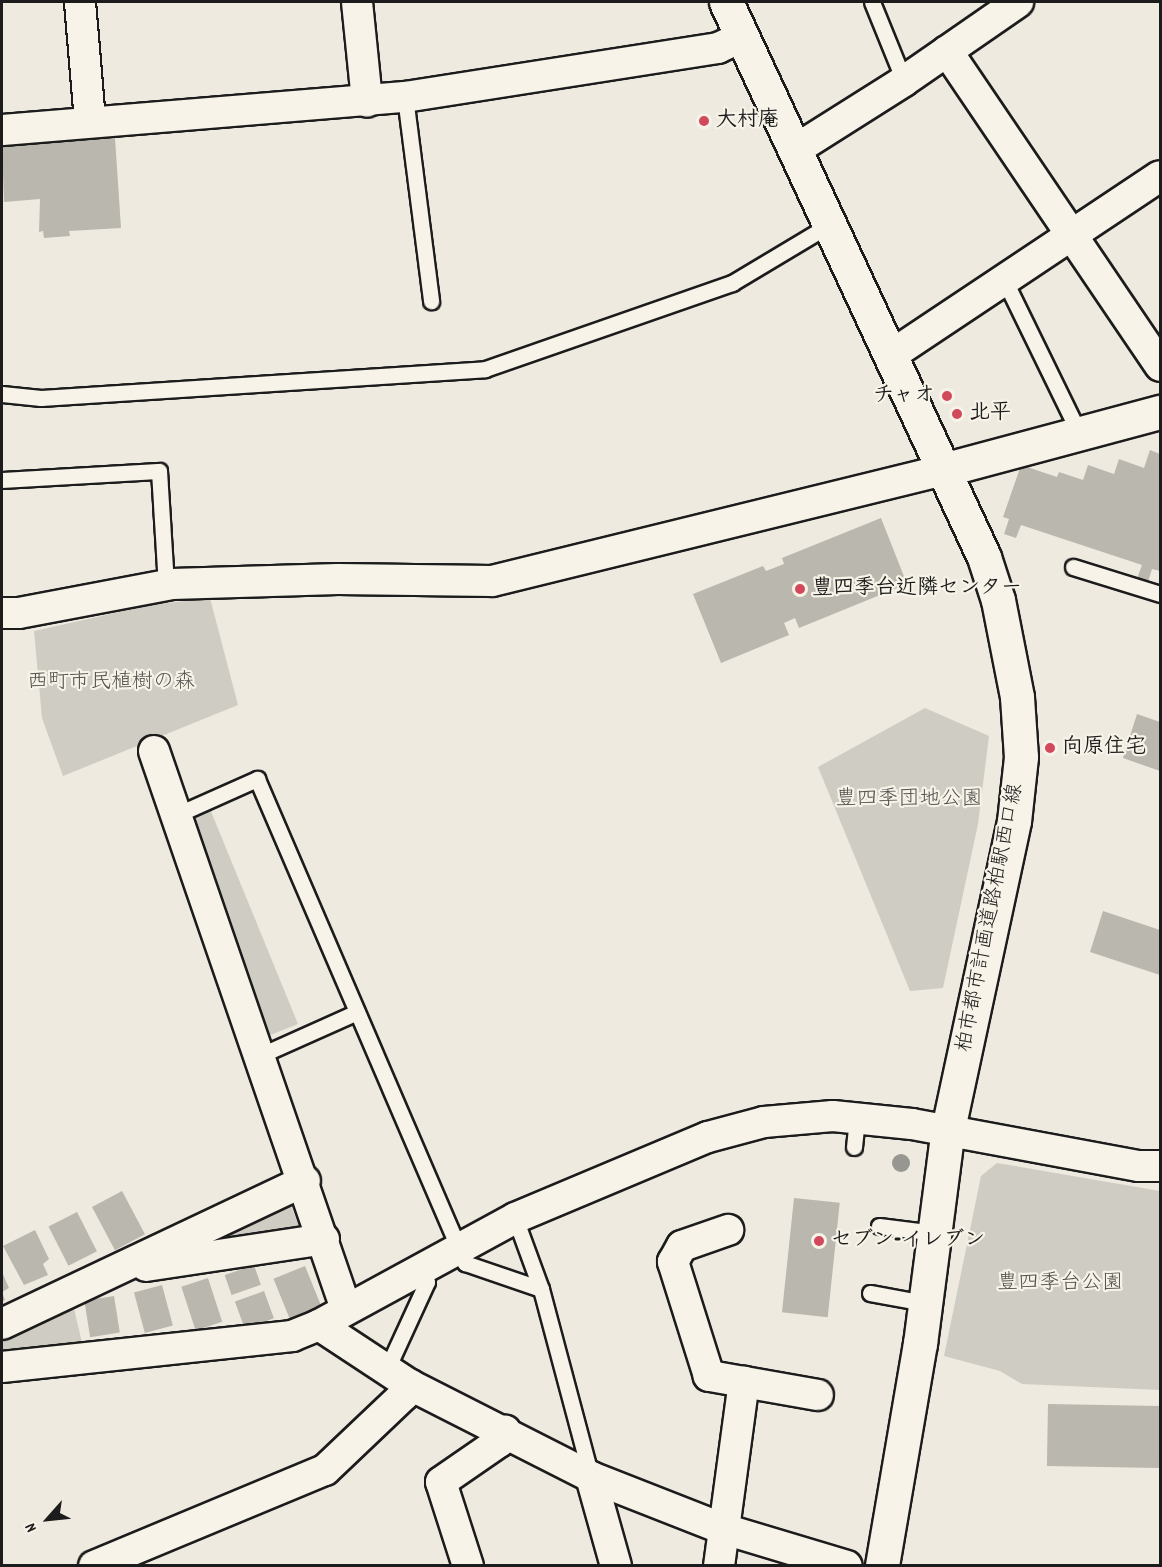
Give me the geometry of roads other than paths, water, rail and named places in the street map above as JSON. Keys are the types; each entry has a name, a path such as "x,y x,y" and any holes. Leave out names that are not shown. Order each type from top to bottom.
{"street":[{"path":"80,2 90,122"},
{"path":"357,2 367,101"},
{"name":"柏市都市計画道路柏駅西口線","path":"726,2 943,470 998,600 1017,697 1021,757 1014,821 948,1128 925,1303 882,1566"},
{"path":"795,150 904,81 1018,2"},
{"path":"2,130 405,97 718,48 742,36"},
{"path":"947,51 1161,366"},
{"path":"890,356 1072,232 1161,176"},
{"path":"2,613 19,613 166,585 338,579 492,581 943,470 1161,412"},
{"path":"154,751 305,1181 346,1309"},
{"path":"2,1366 292,1336 319,1325 515,1218 708,1137 764,1122 833,1116 856,1133 948,1128 1127,1164 1161,1166"},
{"path":"2,1324 305,1181"},
{"path":"728,1230 682,1246 673,1262 709,1376 818,1395"},
{"path":"114,1271 324,1239"},
{"path":"319,1325 398,1378 591,1477 724,1529 847,1566"},
{"path":"94,1566 326,1470 404,1395 398,1378"},
{"path":"719,1566 744,1382"},
{"path":"468,1566 441,1482 499,1442 505,1431"},
{"path":"591,1477 616,1566"}],"lane":[{"path":"872,2 904,81"},
{"path":"405,97 430,301"},
{"path":"2,394 41,398 485,369 732,283 829,225"},
{"path":"1004,279 1079,433"},
{"path":"2,480 159,471 166,585"},
{"path":"1073,567 1161,594"},
{"path":"176,815 257,779 465,1263 541,1289"},
{"path":"261,1055 357,1012"},
{"path":"515,1218 541,1289 591,1477"},
{"path":"879,1226 935,1233"},
{"path":"398,1378 427,1282 418,1270"},
{"path":"870,1293 925,1303"}],"place":[{"name":"大村庵","path":"704,121"},
{"name":"チャオ","path":"947,396"},
{"name":"北平","path":"957,414"},
{"name":"豊四季台近隣センター","path":"800,589"},
{"name":"向原住宅","path":"1050,748"},
{"name":"セブン-イレブン","path":"819,1241"}],"park label":[{"name":"西町市民植樹の森","path":"111,683"},
{"name":"豊四季団地公園","path":"909,800"},
{"name":"豊四季台公園","path":"1060,1284"}]}
